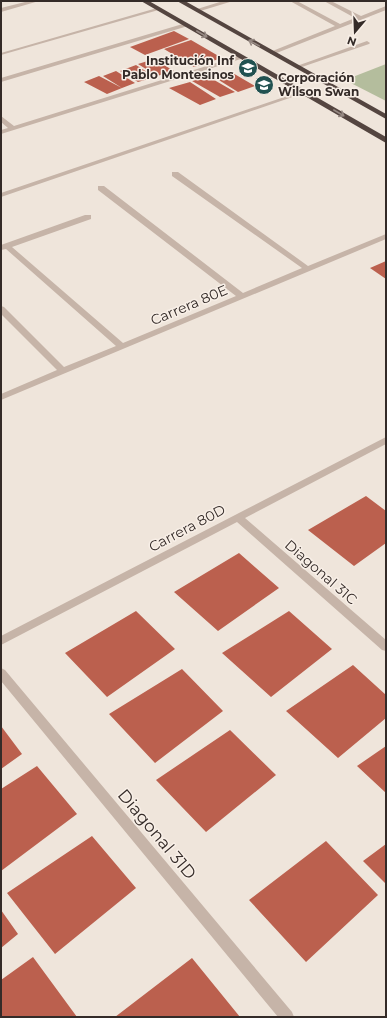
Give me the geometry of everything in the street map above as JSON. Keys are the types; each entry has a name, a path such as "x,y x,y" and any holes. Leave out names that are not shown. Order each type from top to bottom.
{"highway":[{"path":"144,1 386,140"},
{"path":"180,1 386,117"}],"street":[{"path":"1,10 36,1"},
{"path":"197,10 230,1"},
{"path":"293,1 340,26"},
{"path":"327,1 360,18"},
{"path":"272,53 386,8"},
{"path":"3,54 159,9"},
{"path":"1,80 186,25"},
{"path":"297,67 367,43"},
{"path":"1,132 242,57"},
{"path":"1,195 304,92"},
{"path":"1,118 12,128"},
{"path":"175,174 308,269"},
{"path":"101,188 242,296"},
{"path":"4,247 88,217"},
{"name":"Carrera 80E","path":"1,397 386,236"},
{"path":"4,247 122,346"},
{"path":"1,309 63,371"},
{"name":"Carrera 80D","path":"1,641 386,440"},
{"name":"Diagonal 31C","path":"238,518 386,647"},
{"name":"Diagonal 31D","path":"1,673 287,1017"}],"green space":[{"path":"386,64 386,101 345,80"}],"building":[{"path":"174,31 189,39 145,55 130,47"},
{"path":"191,40 222,58 194,67 164,49"},
{"path":"154,59 174,71 157,76 138,64"},
{"path":"136,65 155,77 138,82 120,71"},
{"path":"116,71 135,83 122,88 103,76"},
{"path":"231,72 255,86 238,92 214,77"},
{"path":"99,76 122,88 107,94 84,82"},
{"path":"209,77 235,92 220,97 192,81"},
{"path":"190,82 216,99 200,105 169,88"},
{"path":"386,261 386,279 370,268"},
{"path":"366,496 386,511 386,543 354,566 308,530"},
{"path":"239,553 279,588 218,631 174,592"},
{"path":"136,611 175,649 107,697 65,653"},
{"path":"289,611 332,649 271,697 222,653"},
{"path":"353,665 386,695 386,718 338,758 286,711"},
{"path":"182,669 223,711 155,763 109,714"},
{"path":"1,726 22,754 1,769"},
{"path":"230,730 276,775 206,832 156,780"},
{"path":"386,746 386,793 357,766"},
{"path":"37,766 77,814 1,871 1,789"},
{"path":"92,836 136,888 55,954 7,893"},
{"path":"326,841 378,895 306,962 249,900"},
{"path":"386,844 386,884 363,861"},
{"path":"1,910 18,934 1,948"},
{"path":"33,957 77,1017 1,1017 1,980"},
{"path":"192,958 240,1017 115,1017"}],"place":[{"name":"Institución Inf Pablo Montesinos","path":"248,68"},
{"name":"Corporación Wilson Swan","path":"264,85"}]}
